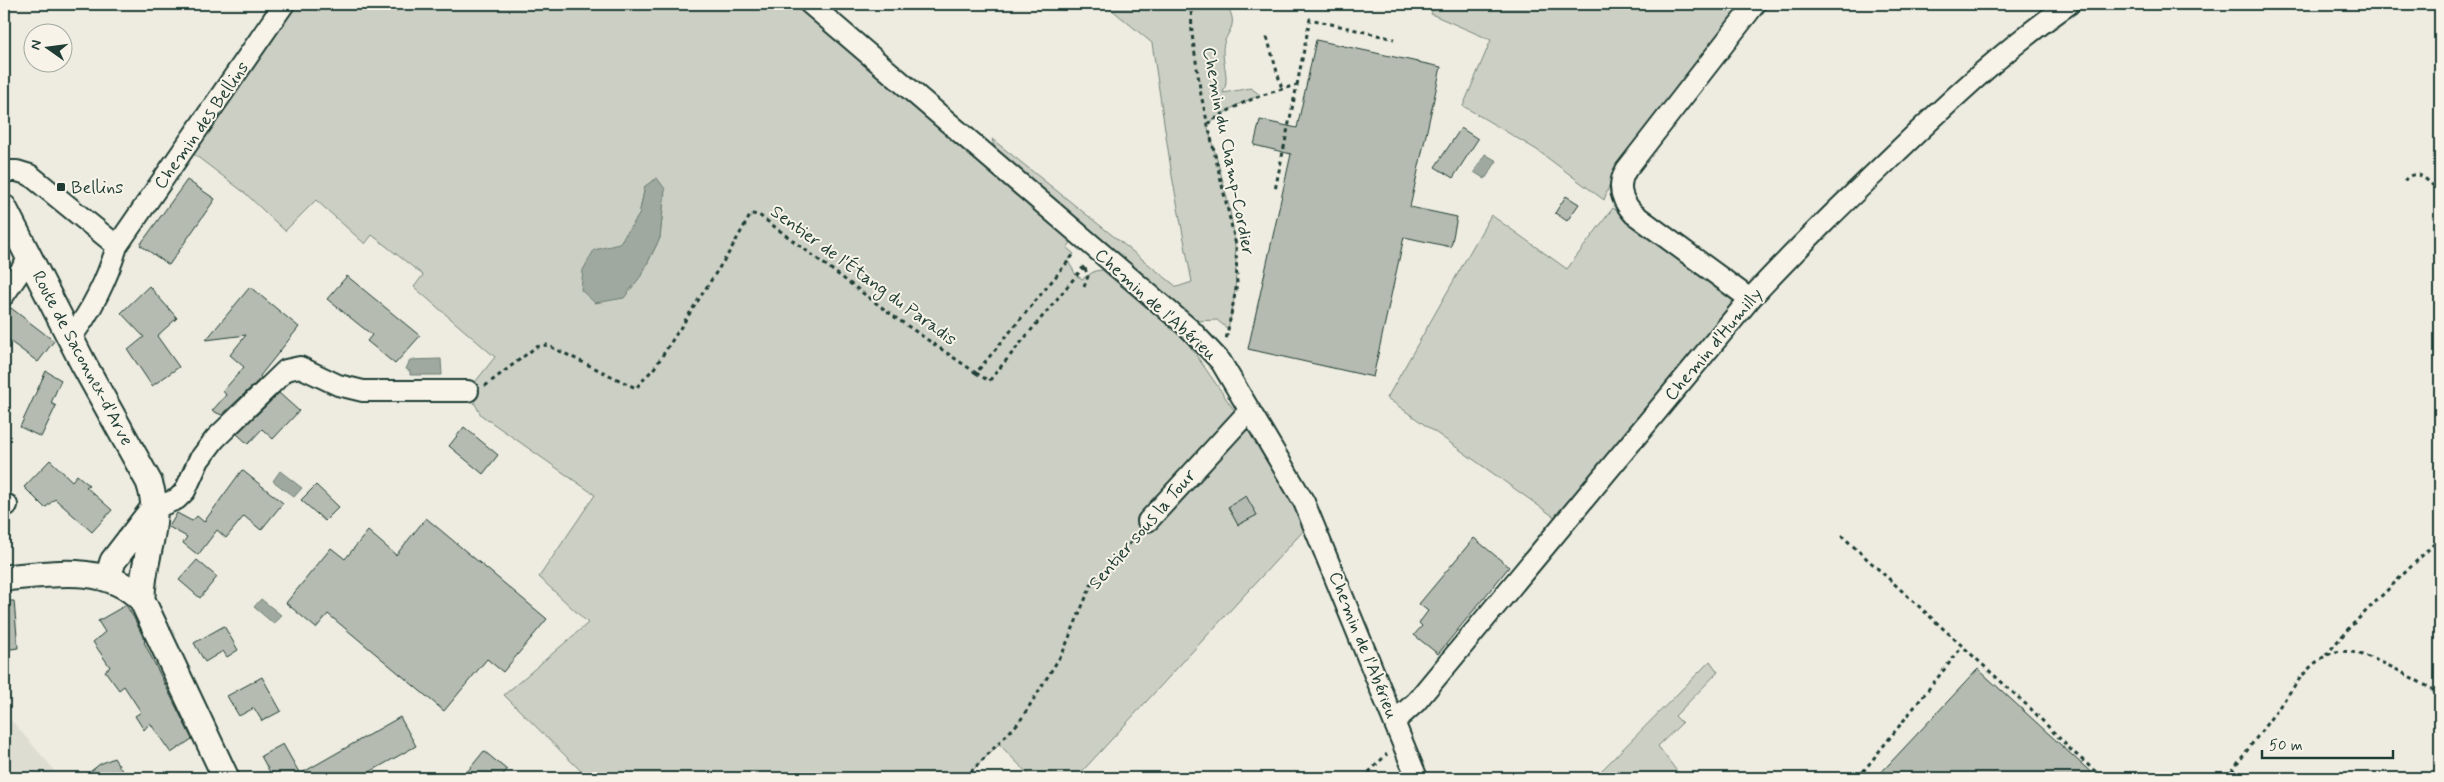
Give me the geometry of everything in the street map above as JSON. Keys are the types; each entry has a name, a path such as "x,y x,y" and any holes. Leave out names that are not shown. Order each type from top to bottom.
{"street":[{"name":"Chemin des Bellins","path":"70,338 78,328 112,264 117,246 284,4"},
{"name":"Chemin de l'Abérieu","path":"810,4 1191,330 1221,362 1304,502 1417,778"},
{"path":"1750,298 1634,214 1622,198 1620,185 1626,170 1755,4"},
{"name":"Chemin d'Humilly","path":"1395,721 1416,702 1750,298 1786,260 1940,111 2014,47 2069,4"},
{"path":"4,171 17,171 30,175 117,246"},
{"name":"Route de Saconnex-d'Arve","path":"4,208 70,338 148,482 154,501 155,527 142,580 142,600"},
{"path":"4,295 30,257"},
{"path":"108,577 113,561 153,509 176,499 185,491 199,460 215,439 286,370 300,367 338,384 363,391 468,390"},
{"name":"Sentier sous la Tour","path":"1148,521 1249,411"},
{"path":"4,578 57,574 108,577 125,585 142,600 155,624 226,778"}],"path":[{"name":"Chemin du Champ-Cordier","path":"1191,4 1192,34 1207,124 1229,204 1236,244 1238,268 1235,302 1221,362"},
{"path":"1275,190 1310,19 1394,39"},
{"path":"1268,37 1282,89"},
{"path":"1207,124 1237,104 1297,85"},
{"path":"2404,181 2412,175 2421,176 2440,193"},
{"name":"Sentier de l'Étang du Paradis","path":"468,390 478,391 536,347 547,345 554,346 636,388 655,367 730,251 751,214 759,215 896,318 976,373"},
{"path":"1084,286 1088,276 1084,266 989,381 976,373 1085,240"},
{"name":"Sentier sous la Tour","path":"965,778 1020,721 1063,652 1092,583 1131,543 1148,521"},
{"path":"1841,535 2031,708 2071,750 2103,778"},
{"path":"2324,657 2349,628 2440,538"},
{"path":"1858,778 1962,647"},
{"path":"2227,778 2282,701 2315,662 2333,652 2358,654 2440,693"},
{"path":"1363,778 1393,749"}],"shaded area":[{"path":"292,4 797,4 1072,241 1067,248 1074,254 1068,261 1076,275 1082,279 1095,271 1102,270 1187,342 1250,433 1306,528 1076,778 1032,778 999,744 965,778 588,778 504,695 588,623 539,577 595,495 481,415 468,391 495,357 414,287 423,275 372,235 365,244 316,200 285,231 245,193 191,152","holes":["645,186 665,189 660,238 641,276 619,244 639,215"]},
{"path":"1105,4 1226,4 1230,12 1232,25 1223,51 1226,82 1223,93 1251,88 1260,95 1237,105 1207,124 1228,201 1235,250 1234,301 1228,329 1217,320 1195,321 997,157 992,139 1177,287 1192,282 1172,176 1152,43"},
{"path":"1431,4 1745,4 1615,169 1604,200 1537,150 1463,106 1491,40 1431,14 1434,7"},
{"path":"1485,154 1497,161 1485,179 1474,172"},
{"path":"657,178 665,189 660,238 641,276 624,298 595,303 581,290 583,270 594,250 619,244 639,215 645,186"},
{"path":"1613,208 1736,296 1735,305 1560,521 1387,398 1491,215 1567,269"},
{"path":"441,359 442,375 410,375 410,371 406,369 410,360"},
{"path":"280,471 302,488 294,497 273,481"},
{"path":"261,599 281,615 274,624 254,607"},
{"path":"1710,661 1718,672 1675,716 1682,723 1658,746 1682,778 1594,778"},
{"path":"4,712 51,766 59,778 4,778"}],"building":[{"path":"1316,40 1441,67 1410,207 1457,217 1451,247 1404,237 1373,377 1248,349 1291,154 1254,145 1260,120 1297,128"},
{"path":"1461,128 1478,139 1453,178 1435,167"},
{"path":"187,180 215,199 169,265 140,245"},
{"path":"1566,196 1579,204 1567,221 1555,213"},
{"path":"347,276 420,336 395,364 367,341 372,335 327,299"},
{"path":"149,286 177,318 157,336 179,367 152,386 128,350 144,337 121,313"},
{"path":"250,287 299,327 260,376 261,378 222,415 212,411 226,395 223,391 244,367 230,355 246,335 206,340"},
{"path":"11,308 54,341 38,362 4,337 4,316"},
{"path":"46,371 61,380 51,403 56,406 41,437 20,427"},
{"path":"279,393 299,411 273,439 262,429 248,444 237,434"},
{"path":"464,427 498,455 483,474 449,446"},
{"path":"50,460 72,481 77,475 89,485 86,487 112,510 92,532 55,499 45,508 24,487"},
{"path":"242,470 283,503 261,530 244,516 226,538 217,530 198,555 183,543 187,537 169,527 177,513 192,521 197,516 204,522"},
{"path":"316,485 339,507 325,521 301,500"},
{"path":"1246,496 1257,515 1238,525 1228,507"},
{"path":"426,518 547,619 503,672 487,659 444,711 328,614 316,628 286,603 331,548 345,559 368,531 396,555"},
{"path":"1474,538 1509,567 1438,654 1414,635 1422,626 1419,623 1428,611 1419,604"},
{"path":"197,560 217,577 200,598 179,580"},
{"path":"4,601 14,601 18,648 4,650"},
{"path":"126,605 192,739 171,753 150,723 144,730 135,716 141,712 124,686 119,690 105,671 110,667 93,642 105,632 98,621"},
{"path":"224,626 238,650 227,657 223,651 205,662 194,643"},
{"path":"1978,669 2097,778 1876,778"},
{"path":"262,677 281,711 262,721 254,708 239,716 227,696"},
{"path":"400,717 416,746 359,778 273,778 261,756 283,744 300,774"},
{"path":"484,751 507,770 500,778 462,778"},
{"path":"114,758 123,772 116,778 82,778 100,764"}],"place":[{"name":"Bellins","path":"61,187"}]}
